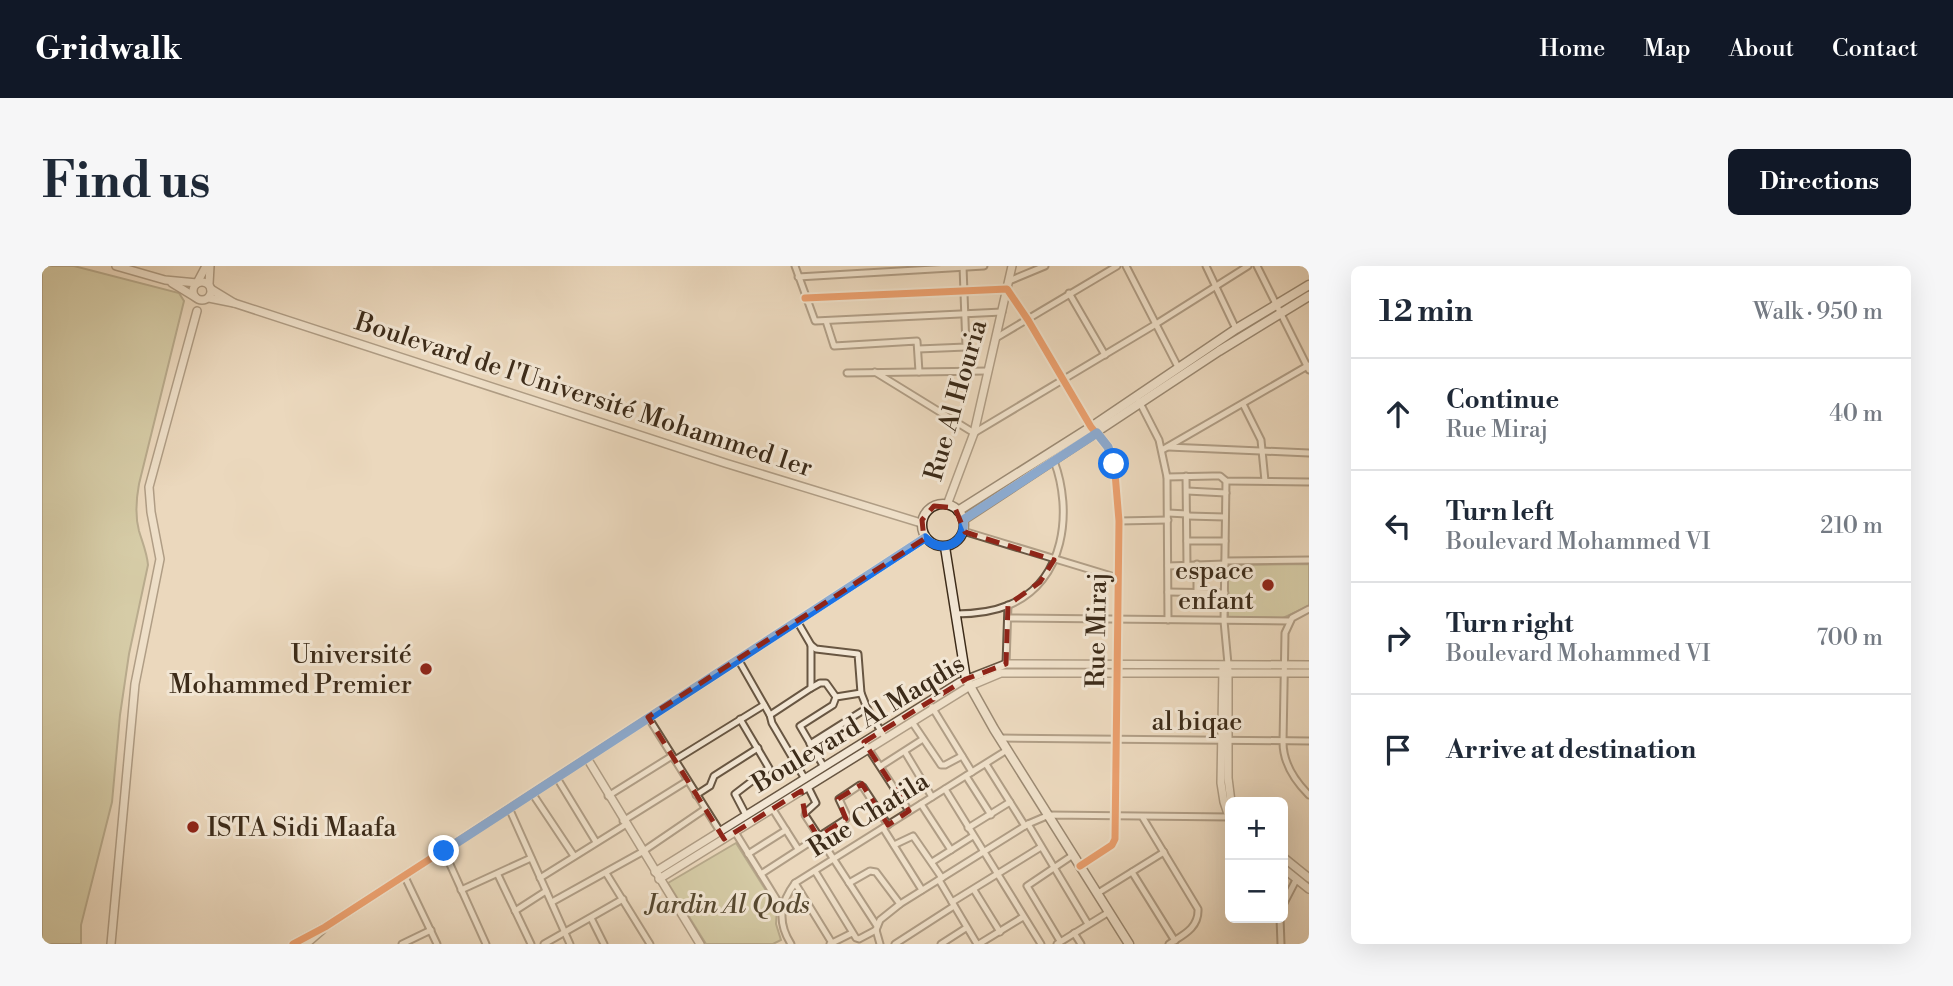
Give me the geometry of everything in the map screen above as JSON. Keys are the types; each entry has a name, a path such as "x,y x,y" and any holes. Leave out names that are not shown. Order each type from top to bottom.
{"main road":[{"path":"963,520 1054,461 1094,430 1309,285"},
{"path":"1138,400 1178,367 1236,330 1309,296"},
{"path":"958,511 1094,430"},
{"path":"939,504 947,505 958,511 963,520 963,531 955,543 945,547 934,545 925,538 921,523 930,508 939,504"},
{"path":"945,547 968,682 1007,750 1129,944"}],"street":[{"path":"116,266 165,280 197,283 203,281 210,286"},
{"path":"111,944 135,684 160,559 149,487 197,311 193,290 208,266"},
{"path":"197,311 207,299 210,286 208,266"},
{"path":"795,266 814,320 1002,312"},
{"path":"798,276 984,266"},
{"name":"Rue Al Houria","path":"947,505 974,433 1013,266"},
{"path":"1009,281 1045,266"},
{"path":"996,338 1117,266"},
{"path":"1126,266 1178,367"},
{"path":"1206,266 1236,330"},
{"path":"875,372 974,433 1248,266"},
{"path":"1165,448 1308,367 1257,266"},
{"path":"918,349 966,347 963,267"},
{"path":"165,280 196,298 207,299"},
{"name":"Boulevard de l'Université Mohammed 1er","path":"210,286 234,303"},
{"path":"805,298 1007,289"},
{"name":"Rue Miraj","path":"1007,289 1094,430 1108,447 1114,464 1119,521 1114,842 1080,866"},
{"path":"1069,293 1105,355"},
{"name":"Boulevard de l'Université Mohammed 1er","path":"207,299 234,303 725,463 921,523"},
{"path":"826,321 834,346 914,340 918,344 919,372"},
{"path":"847,373 988,371"},
{"path":"1138,400 1165,448 1168,620"},
{"path":"1243,404 1259,433 1265,481"},
{"path":"1165,448 1309,453"},
{"path":"956,614 975,613 1009,605 1040,582 1054,559 1063,530 1063,490 1054,461"},
{"path":"1167,477 1213,475 1227,481 1309,482"},
{"path":"1186,476 1187,565"},
{"path":"1225,801 1221,788 1227,481"},
{"path":"1187,491 1226,493"},
{"path":"1119,521 1187,515 1225,517"},
{"path":"963,531 1118,578"},
{"path":"306,944 316,938 325,927 404,875 925,538"},
{"path":"1187,541 1225,541"},
{"path":"1168,566 1309,560"},
{"path":"1197,592 1198,565"},
{"path":"1168,592 1225,593"},
{"path":"1006,664 1009,605"},
{"path":"1309,609 1298,612 1285,633 1283,741 1283,751 1291,771 1309,795"},
{"path":"1008,618 1290,621"},
{"path":"797,621 811,645 811,688"},
{"path":"811,645 824,652 858,654 861,694 886,738"},
{"path":"738,659 816,803 805,815 877,928 880,944"},
{"name":"Boulevard Al Maqdis","path":"657,876 722,836 746,815 806,783 867,745 881,731 1006,664 1116,668 1225,666 1309,673"},
{"name":"Boulevard Al Maqdis","path":"1284,669 1309,665"},
{"name":"Boulevard Al Maqdis","path":"968,682 1007,672 1066,667"},
{"path":"770,715 820,683 827,683 836,697"},
{"path":"836,697 861,694"},
{"path":"824,767 800,726 833,705 836,697"},
{"path":"608,796 764,705"},
{"path":"931,705 962,756 990,814"},
{"name":"Boulevard Al Maqdis","path":"722,836 735,832 772,808 824,767 886,738 912,722 931,705"},
{"path":"810,744 867,708"},
{"path":"648,717 722,836"},
{"path":"740,719 769,768 735,794 746,815"},
{"path":"912,722 943,766 962,756"},
{"name":"al biqae","path":"1000,738 1309,741"},
{"path":"881,766 923,739"},
{"path":"1224,741 1230,797"},
{"path":"867,745 909,811"},
{"path":"696,795 709,788 714,776 758,748"},
{"name":"Rue Chatila","path":"782,908 795,883 1007,750"},
{"path":"905,752 932,797"},
{"path":"587,758 624,823 700,944"},
{"path":"986,764 1088,924"},
{"path":"556,778 596,842"},
{"path":"540,878 687,781"},
{"path":"761,874 846,819 839,799 862,785 922,890"},
{"path":"945,789 1039,941 1029,944"},
{"path":"532,793 574,856"},
{"path":"968,828 1010,802"},
{"path":"921,804 951,850"},
{"path":"509,808 570,944"},
{"path":"772,808 798,849"},
{"path":"552,902 642,852 705,809"},
{"path":"815,871 858,939 877,928 885,915 900,904 1026,825 1049,815 1225,818"},
{"path":"1132,872 1172,942 1193,928 1198,909 1143,818"},
{"path":"748,854 786,830"},
{"path":"735,832 782,908 782,926 789,943"},
{"path":"894,845 914,836 932,862 953,904 978,944 1023,917"},
{"path":"932,862 973,836"},
{"path":"895,944 1041,847"},
{"path":"444,851 486,944"},
{"path":"1098,893 1164,852"},
{"path":"1073,855 1027,886 1059,943 1109,912"},
{"path":"461,890 531,858"},
{"path":"1286,860 1305,882"},
{"path":"849,883 870,871 876,872 900,904"},
{"path":"1288,871 1305,882"},
{"path":"606,873 650,944"},
{"path":"404,875 437,944"},
{"path":"498,875 531,944"},
{"path":"1288,900 1305,882"},
{"path":"795,883 831,943 852,933"},
{"path":"974,890 1000,932"},
{"path":"515,911 546,891"},
{"path":"544,944 623,899"},
{"path":"591,918 604,944"},
{"path":"1280,923 1281,944"},
{"path":"941,944 967,928"},
{"path":"402,944 431,930"},
{"path":"1074,933 1081,944"},
{"path":"293,944 316,938"}],"highlighted area":[{"path":"934,506 955,508 965,532 1054,560 1040,582 1008,605 1006,664 966,679 864,742 909,811 888,825 862,784 838,799 846,819 818,837 805,815 801,791 724,839 648,717 924,539 922,520"}],"green space":[{"path":"42,266 74,266 179,293 184,301 138,490 137,520 148,565 129,654 112,802 81,925 81,944 42,944"},
{"name":"espace enfant","path":"1309,564 1309,606 1283,618 1228,617 1228,565"},
{"name":"Jardin Al Qods","path":"736,843 777,908 776,924 781,940 773,944 706,944 668,883"}],"cycle path":[{"path":"805,298 1007,289 1091,427 1108,447 1115,473 1119,521 1115,839 1112,845 1080,866"},
{"path":"293,944 325,927 925,538"}],"place":[{"name":"espace enfant","path":"1268,585"},
{"name":"Université Mohammed Premier","path":"426,669"},
{"name":"ISTA Sidi Maafa","path":"193,827"}],"route":[{"path":"444,851 925,538 943,547 955,543 962,533 963,520 1097,433 1108,447 1114,464"}]}
